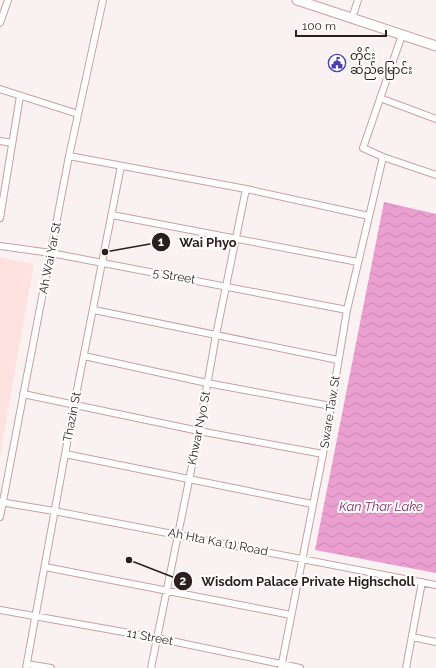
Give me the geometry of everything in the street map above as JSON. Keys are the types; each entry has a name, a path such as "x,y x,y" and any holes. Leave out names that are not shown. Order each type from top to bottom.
{"highway":[{"path":"297,0 436,46"}],"street":[{"path":"0,23 8,0"},
{"name":"Ah Wai Yar St","path":"0,517 1,502 69,156 103,0"},
{"path":"352,18 358,0"},
{"path":"402,35 363,148 383,157 436,175"},
{"path":"0,89 78,114"},
{"path":"0,218 2,192 20,96"},
{"path":"380,98 436,119"},
{"path":"0,141 12,143"},
{"path":"69,156 246,189 369,216"},
{"name":"Sware Taw St","path":"281,666 323,454 347,310 383,157"},
{"name":"Thazin St","path":"26,666 74,405 94,310 121,166"},
{"name":"Khwar Nyo St","path":"151,668 246,189"},
{"path":"112,214 358,262"},
{"name":"5 Street","path":"0,246 51,253 347,310"},
{"path":"94,310 338,360"},
{"path":"84,356 207,383 331,406"},
{"path":"23,394 199,431 323,454"},
{"path":"65,454 312,504"},
{"name":"Ah Hta Ka (1) Road","path":"1,502 302,558 436,585"},
{"path":"45,567 291,615"},
{"path":"406,668 422,582"},
{"name":"11 Street","path":"0,610 157,638 281,666 300,668"},
{"path":"412,637 436,642"},
{"path":"26,666 50,668"}],"shaded area":[{"path":"0,257 34,264 0,456"}],"water":[{"name":"Kan Thar Lake","path":"384,202 436,214 436,573 315,550"}],"place":[{"name":"တိုင်း ဆည်မြောင်း","path":"337,63"},
{"name":"Wai Phyo","path":"105,252"},
{"name":"Wisdom Palace Private Highscholl","path":"129,560"}]}
